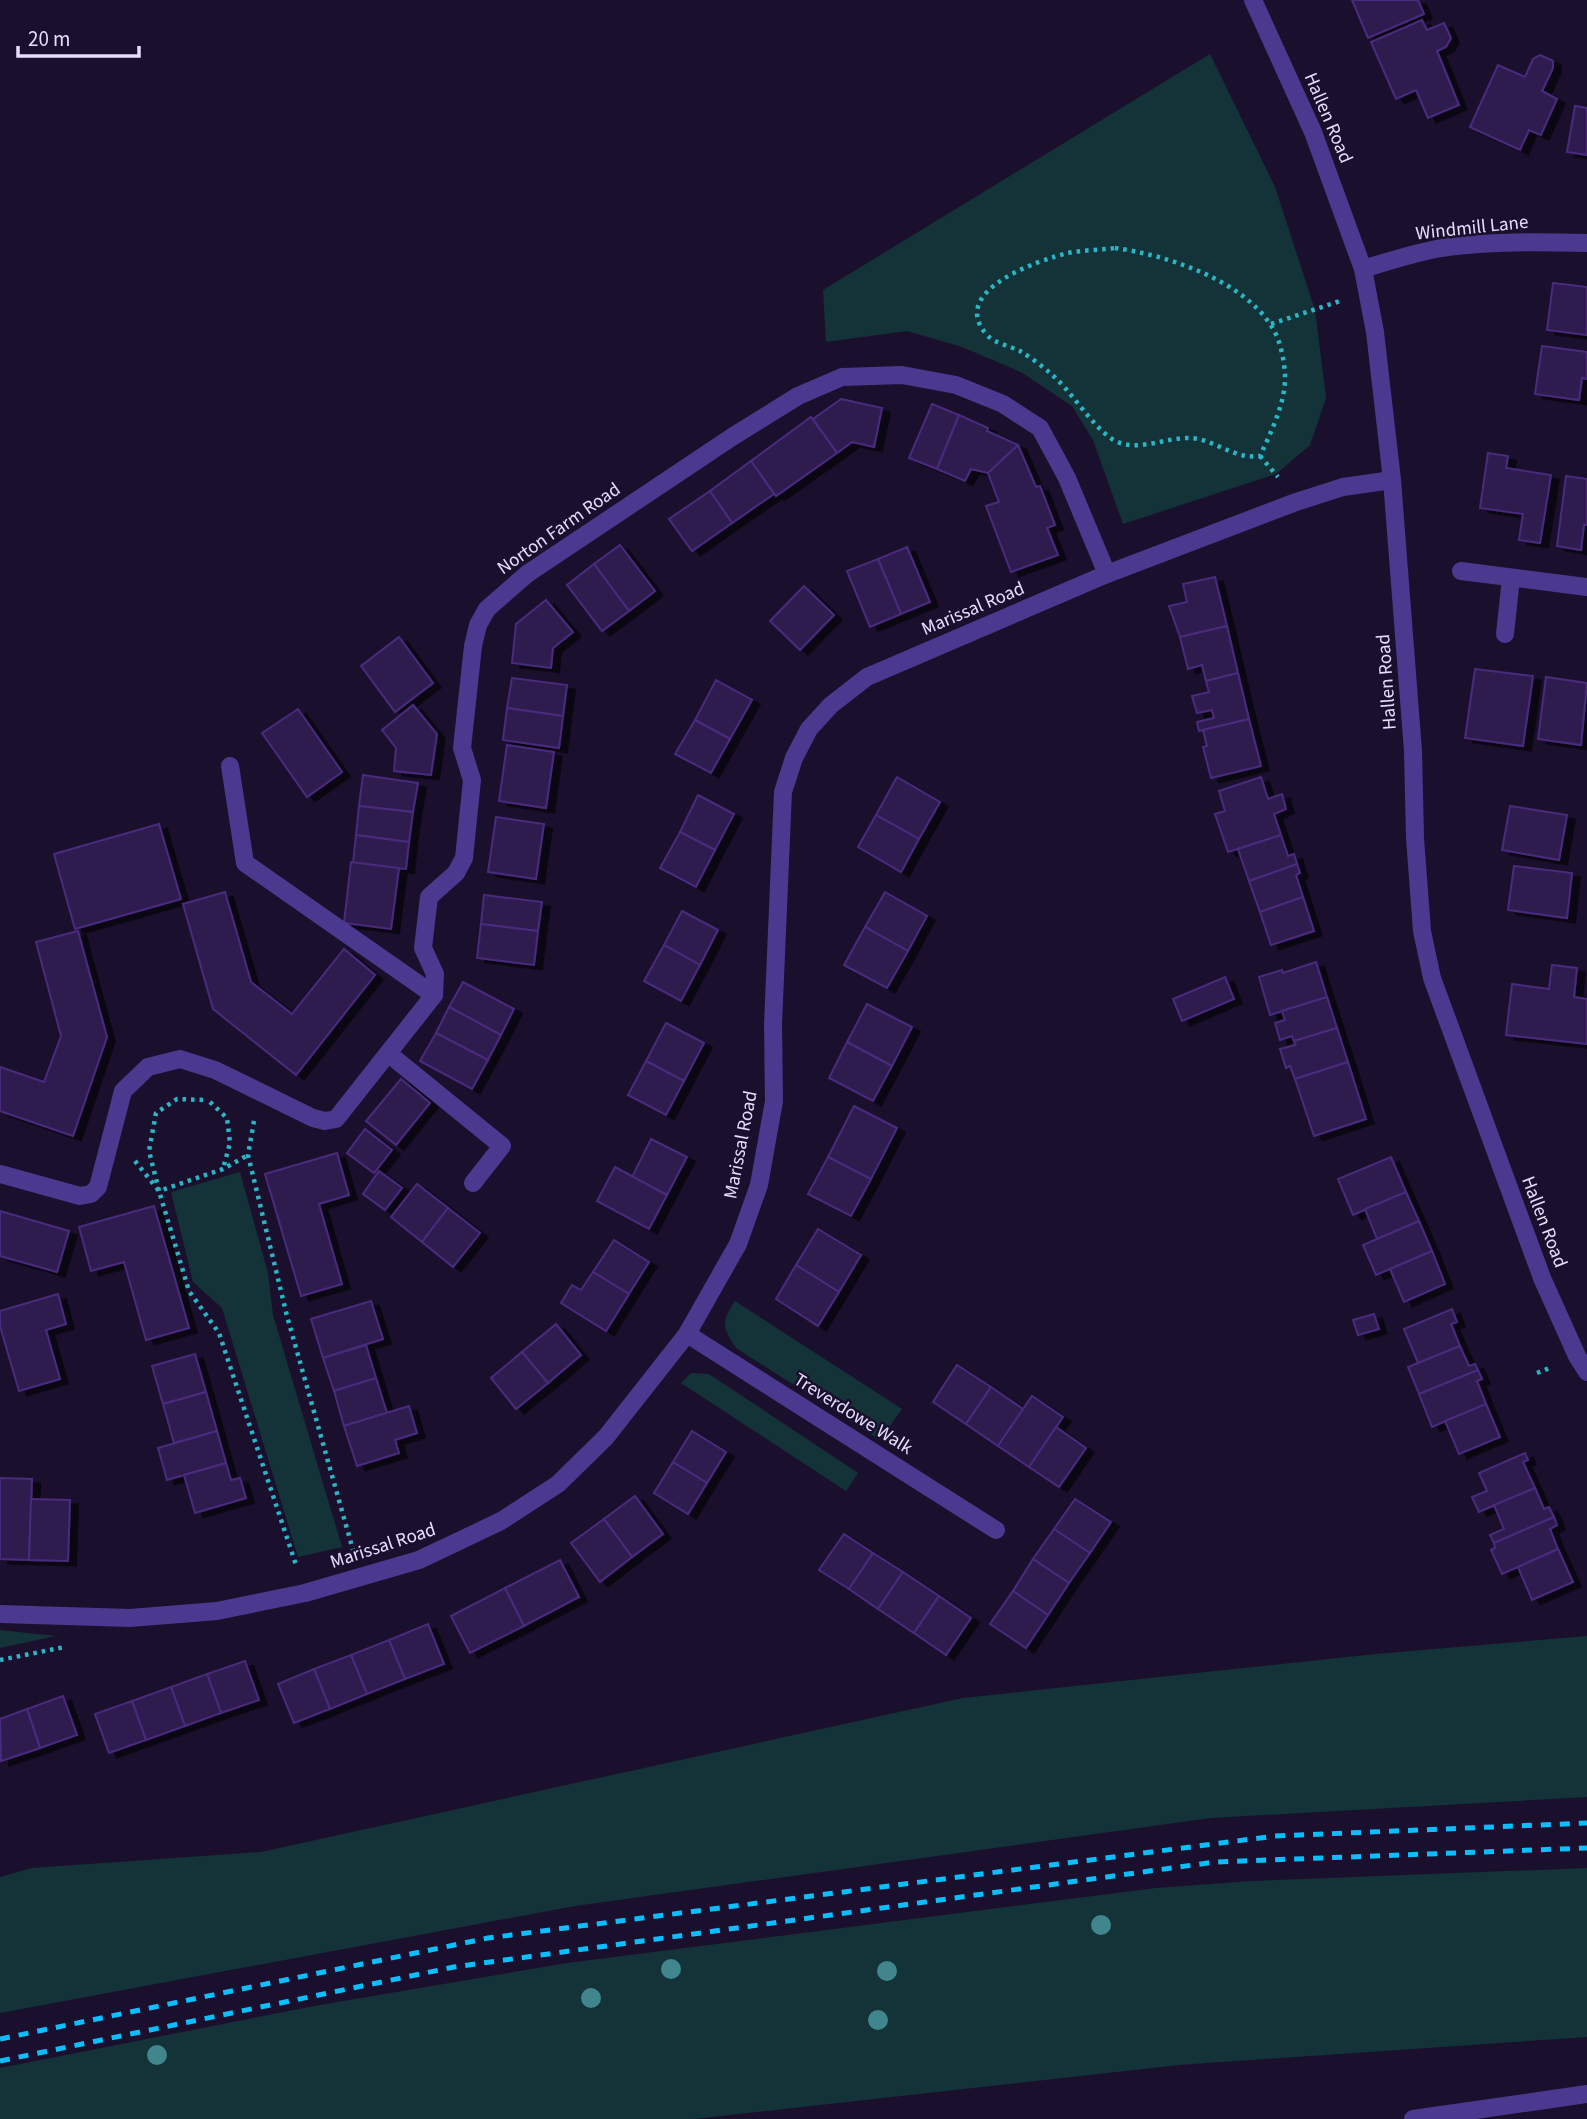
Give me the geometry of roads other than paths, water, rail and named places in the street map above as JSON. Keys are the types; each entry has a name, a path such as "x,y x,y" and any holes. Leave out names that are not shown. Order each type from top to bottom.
{"street":[{"name":"Hallen Road","path":"1253,0 1313,132 1363,269 1375,332 1392,480 1413,751 1415,838 1422,931 1432,978 1542,1278 1582,1364"},
{"name":"Windmill Lane","path":"1363,269 1442,248 1533,242 1587,243"},
{"name":"Norton Farm Road","path":"434,995 435,974 423,948 429,897 456,873 464,858 472,780 463,748 473,646 478,625 487,609 527,574 732,436 798,396 842,377 902,375 956,384 1003,404 1040,428 1067,478 1107,574"},
{"name":"Marissal Road","path":"0,1614 142,1617 217,1611 305,1593 419,1560 501,1521 558,1483 606,1437 687,1334 738,1244 759,1185 774,1101 773,1024 783,792 794,758 809,729 831,705 867,677 1107,574 1296,502 1343,487 1392,480"},
{"path":"1461,571 1587,587"},
{"path":"1505,634 1511,578"},
{"path":"0,1174 80,1196 91,1195 98,1186 123,1091 148,1067 180,1059 215,1070 313,1118 325,1121 336,1119 434,995 244,863 230,766"},
{"path":"389,1054 502,1146 473,1183"},
{"name":"Treverdowe Walk","path":"687,1334 996,1530"},
{"path":"1413,2119 1587,2094"}],"railway":[{"path":"0,2039 488,1938 1275,1836 1587,1823"},
{"path":"0,2061 454,1967 1215,1862 1587,1848"}]}
